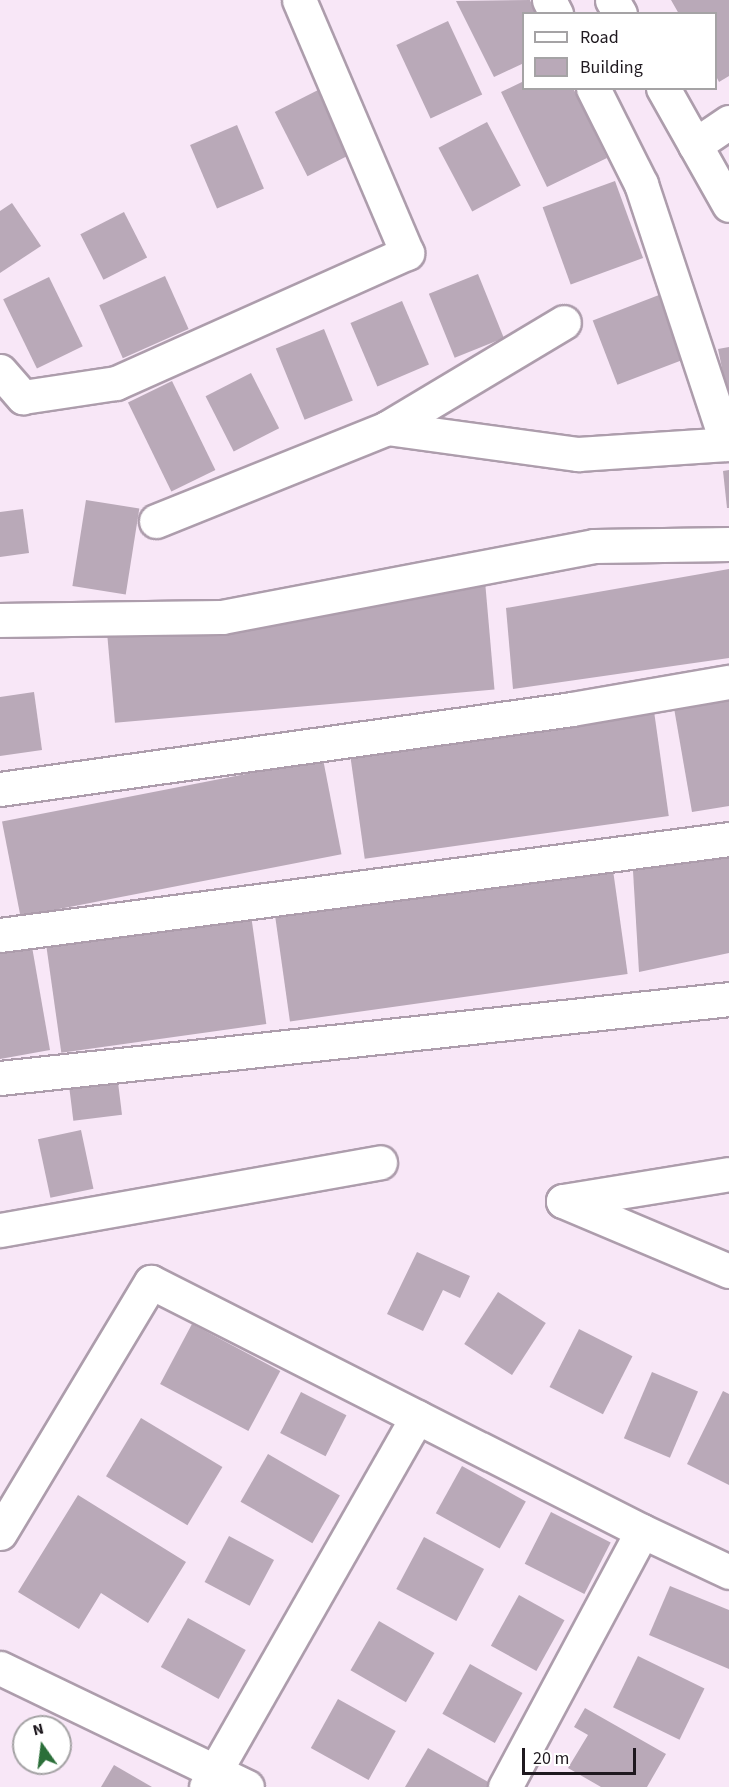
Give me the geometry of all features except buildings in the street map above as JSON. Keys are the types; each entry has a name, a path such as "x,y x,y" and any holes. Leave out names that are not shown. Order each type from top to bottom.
{"street":[{"path":"0,371 23,397 116,383 407,253 300,0"},
{"path":"387,428 578,454 727,444 641,184 594,90"},
{"path":"664,90 729,204"},
{"path":"695,145 729,122"},
{"path":"156,522 387,428 564,322"},
{"path":"0,620 222,617 594,546 729,544"},
{"path":"0,789 572,709 729,682"},
{"path":"0,935 729,839"},
{"path":"0,1078 729,999"},
{"path":"0,1230 380,1162"},
{"path":"729,1174 563,1201 729,1271"},
{"path":"0,1533 151,1282 642,1531 729,1572"},
{"path":"210,1779 417,1417"},
{"path":"505,1787 642,1531"},
{"path":"0,1668 210,1779 247,1787"}]}
